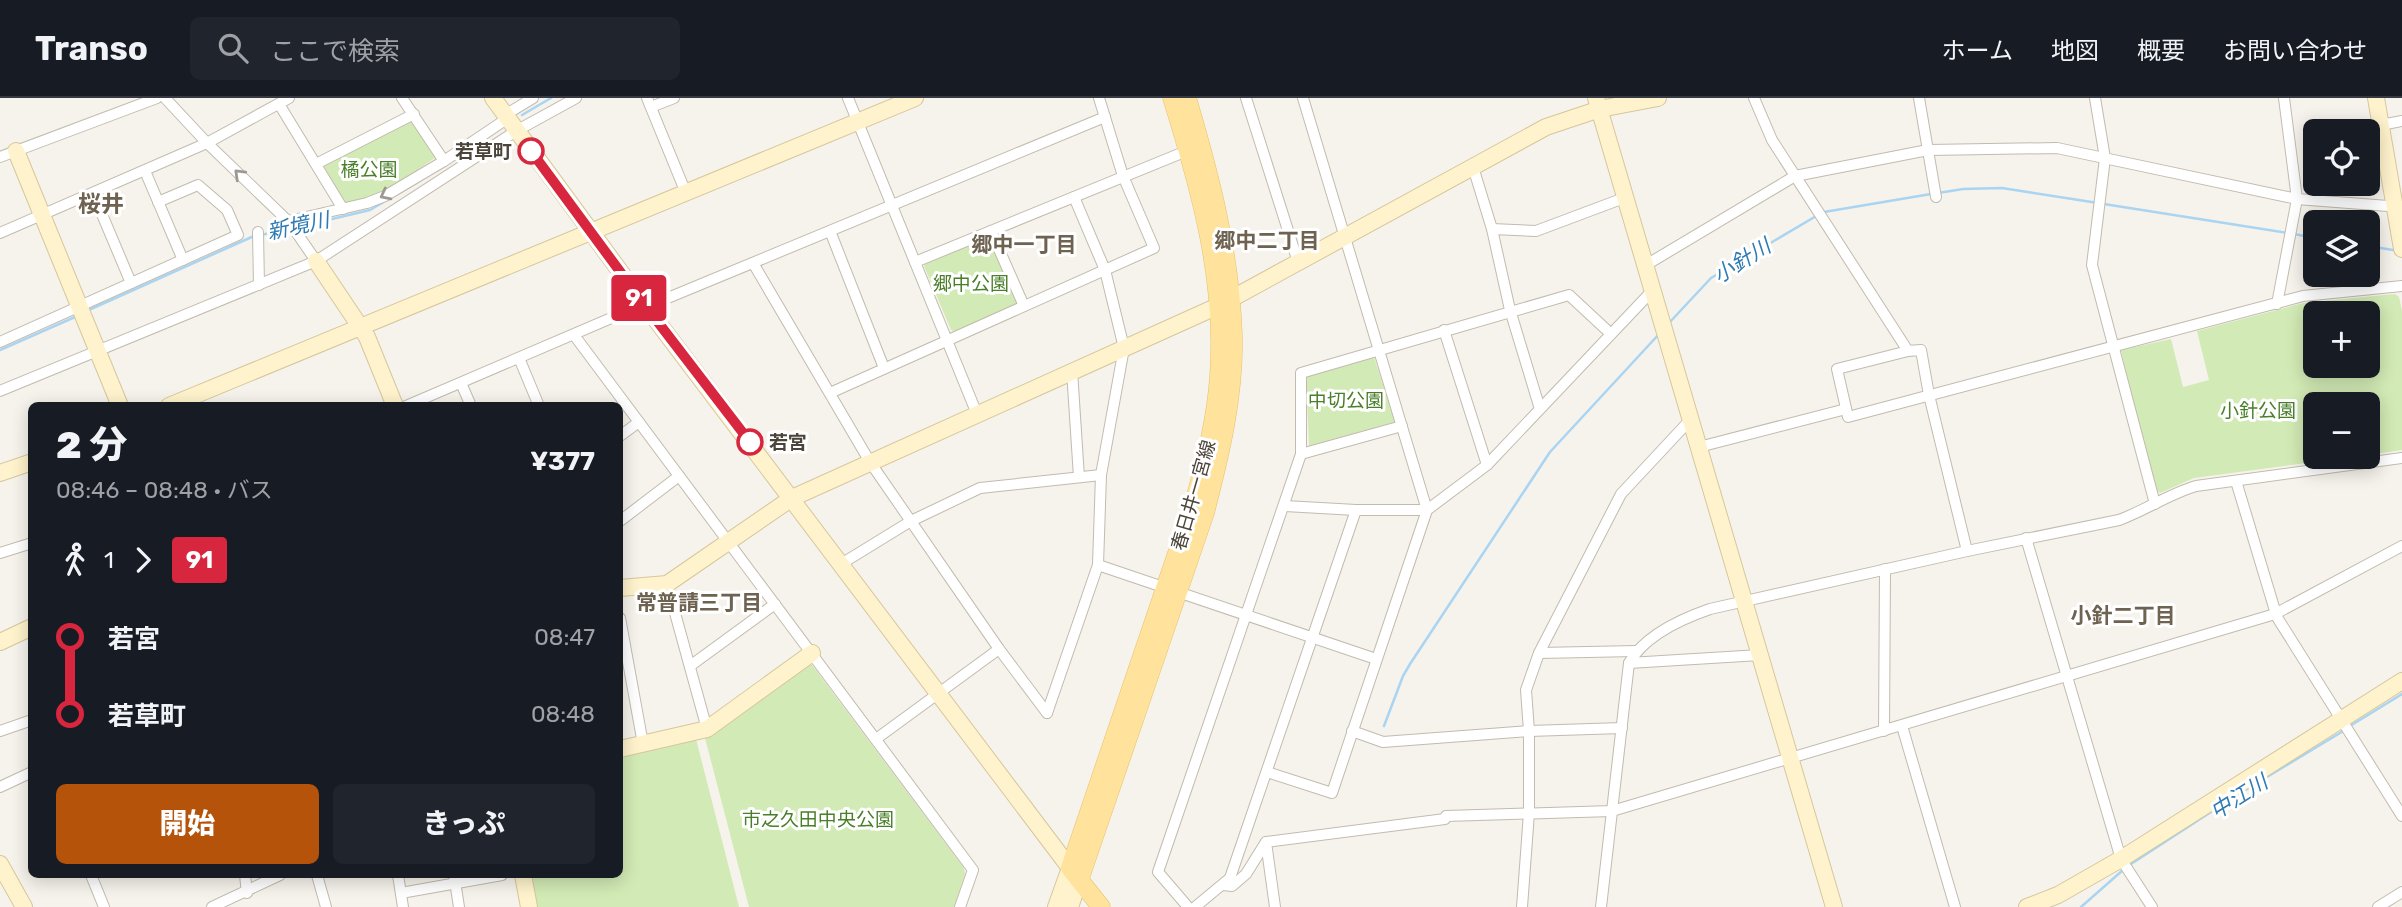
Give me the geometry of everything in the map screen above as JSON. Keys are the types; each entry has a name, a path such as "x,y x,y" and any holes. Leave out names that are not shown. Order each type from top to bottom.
{"main road":[{"name":"春日井一宮線","path":"1075,873 1172,589 1205,513 1221,452 1231,382 1233,334 1205,209 1172,98"},
{"name":"春日井一宮線","path":"1187,98 1217,205 1224,303"},
{"path":"1075,873 1101,907"}],"street":[{"path":"0,157 157,98"},
{"path":"165,98 292,226 367,337 393,402"},
{"path":"402,98 444,161"},
{"path":"493,98 645,306 1075,873 1070,907"},
{"path":"0,391 316,261 510,121 533,98"},
{"path":"292,226 385,195 510,121 576,98"},
{"path":"674,98 649,103 687,193"},
{"path":"848,98 977,414"},
{"path":"179,402 915,98"},
{"path":"830,393 1154,248 1123,177 1099,98"},
{"path":"1246,98 1298,262"},
{"path":"1303,98 1427,510"},
{"path":"623,587 667,584 792,498 1224,303 1546,127 1598,103 1658,98"},
{"path":"1754,98 1772,140 1908,351"},
{"path":"1919,98 1937,197"},
{"path":"2095,98 2105,158 2092,265 2155,504"},
{"path":"2277,304 2297,199 2284,98"},
{"path":"2376,98 2398,206 2402,249"},
{"path":"0,233 207,143 284,101 316,164 343,209"},
{"path":"1598,103 1834,907"},
{"path":"316,164 414,114"},
{"path":"416,402 1105,117"},
{"path":"2381,125 2402,121"},
{"path":"1646,265 1796,176 1928,150 2057,148 2297,199 2398,206"},
{"path":"915,262 1189,150"},
{"path":"16,151 118,402"},
{"path":"1473,167 1492,229 1510,310 1540,409"},
{"path":"145,171 183,260"},
{"path":"0,342 238,235 228,210 198,185 158,202"},
{"path":"93,193 131,284"},
{"path":"753,263 870,462 999,649 1047,713 1098,565 1101,475 1124,348 1105,270 1074,197"},
{"path":"1492,229 1536,231 1624,198"},
{"path":"830,231 884,368"},
{"path":"991,231 1024,306"},
{"path":"257,235 259,285"},
{"path":"1967,551 1929,395 1921,350 1837,369 1848,417 1929,395 2113,348 2303,296 2402,286"},
{"path":"1267,772 1332,793 1427,510 1487,465 1652,291"},
{"path":"1188,907 1158,872 1301,454 1301,373 1569,295 1611,334"},
{"path":"1444,330 1487,465"},
{"path":"574,335 972,870 960,907"},
{"path":"519,358 537,402"},
{"path":"1073,371 1079,477"},
{"path":"461,383 469,402"},
{"path":"1699,447 1846,409"},
{"path":"1522,907 1529,813 1527,691 1539,653 1620,494 1691,419"},
{"path":"623,434 639,422"},
{"path":"1301,454 1402,426"},
{"path":"1601,907 1629,663 1636,651 1670,626 1689,616 1744,601 2119,520 2174,492 2196,486 2402,458"},
{"path":"0,473 28,463"},
{"path":"841,564 911,521 980,488 1101,475"},
{"path":"623,518 679,476"},
{"path":"2236,481 2275,614 2402,816"},
{"path":"1285,506 1427,510"},
{"path":"1195,907 1230,877 1356,510"},
{"path":"2026,538 2125,865 2152,907"},
{"path":"0,553 28,545"},
{"path":"1266,842 1445,820 1446,816 1612,811 2275,614 2402,546"},
{"path":"1098,565 1376,659"},
{"path":"1884,731 1885,569"},
{"path":"667,584 707,729"},
{"path":"690,666 775,604"},
{"path":"0,642 28,629"},
{"path":"623,634 643,744"},
{"path":"876,739 999,649"},
{"path":"1539,653 1636,651"},
{"path":"623,748 707,729 812,653"},
{"path":"1629,663 1760,655"},
{"path":"2027,907 2125,865 2345,726 2402,681"},
{"path":"0,731 28,725"},
{"path":"1902,726 1955,907"},
{"path":"1352,732 1383,742 1622,728"},
{"path":"0,787 28,774"},
{"path":"1223,885 1232,886 1246,874 1266,842"},
{"path":"1266,842 1275,907"},
{"path":"0,864 24,907"},
{"path":"1056,907 1075,873"},
{"path":"92,878 104,907"},
{"path":"245,878 247,892"},
{"path":"212,907 274,878"},
{"path":"318,878 326,907"},
{"path":"398,878 404,907"},
{"path":"524,878 529,907"},
{"path":"401,893 454,879 459,907"},
{"path":"2378,907 2402,892"}],"green space":[{"name":"橘公園","path":"412,119 437,152 435,158 382,192 346,203 324,168 325,163"},
{"name":"郷中公園","path":"988,237 1018,301 956,332 951,330 924,266 926,262"},
{"name":"小針公園","path":"2395,294 2399,297 2402,311 2402,450 2380,453 2380,392 2303,392 2303,464 2194,478 2160,493 2154,488 2121,350 2171,339 2183,387 2209,380 2197,331 2303,303 2303,378 2380,378 2380,301 2323,301"},
{"name":"中切公園","path":"1374,357 1395,422 1309,446 1306,377"},
{"name":"市之久田中央公園","path":"807,664 812,665 964,868 965,874 954,907 749,907 705,738"},
{"path":"696,739 739,907 537,907 532,878 623,878 623,755"}],"waterway":[{"name":"新境川","path":"522,115 551,98"},
{"name":"新境川","path":"298,227 370,210 418,182"},
{"name":"小針川","path":"1938,193 2002,188 2098,203"},
{"name":"小針川","path":"1824,212 1931,194"},
{"name":"小針川","path":"2104,204 2288,233"},
{"name":"小針川","path":"1669,323 1711,278 1818,215"},
{"name":"新境川","path":"260,235 292,229"},
{"name":"小針川","path":"2294,234 2303,236"},
{"name":"新境川","path":"91,309 254,236"},
{"name":"小針川","path":"2380,248 2393,250"},
{"name":"新境川","path":"0,350 75,317"},
{"name":"小針川","path":"1384,726 1410,664 1550,452 1660,333"},
{"name":"中江川","path":"2350,726 2402,694"},
{"name":"中江川","path":"2128,866 2237,795 2345,730"},
{"name":"中江川","path":"2081,907 2123,870"}],"bus line":[{"name":"91","path":"531,151 750,442"}],"place":[{"name":"若草町","path":"531,151"},
{"name":"若宮","path":"750,442"}],"district":[{"name":"桜井","path":"101,204"},
{"name":"郷中二丁目","path":"1267,241"},
{"name":"郷中一丁目","path":"1024,245"},
{"name":"常普請三丁目","path":"699,603"},
{"name":"小針二丁目","path":"2123,616"}]}
